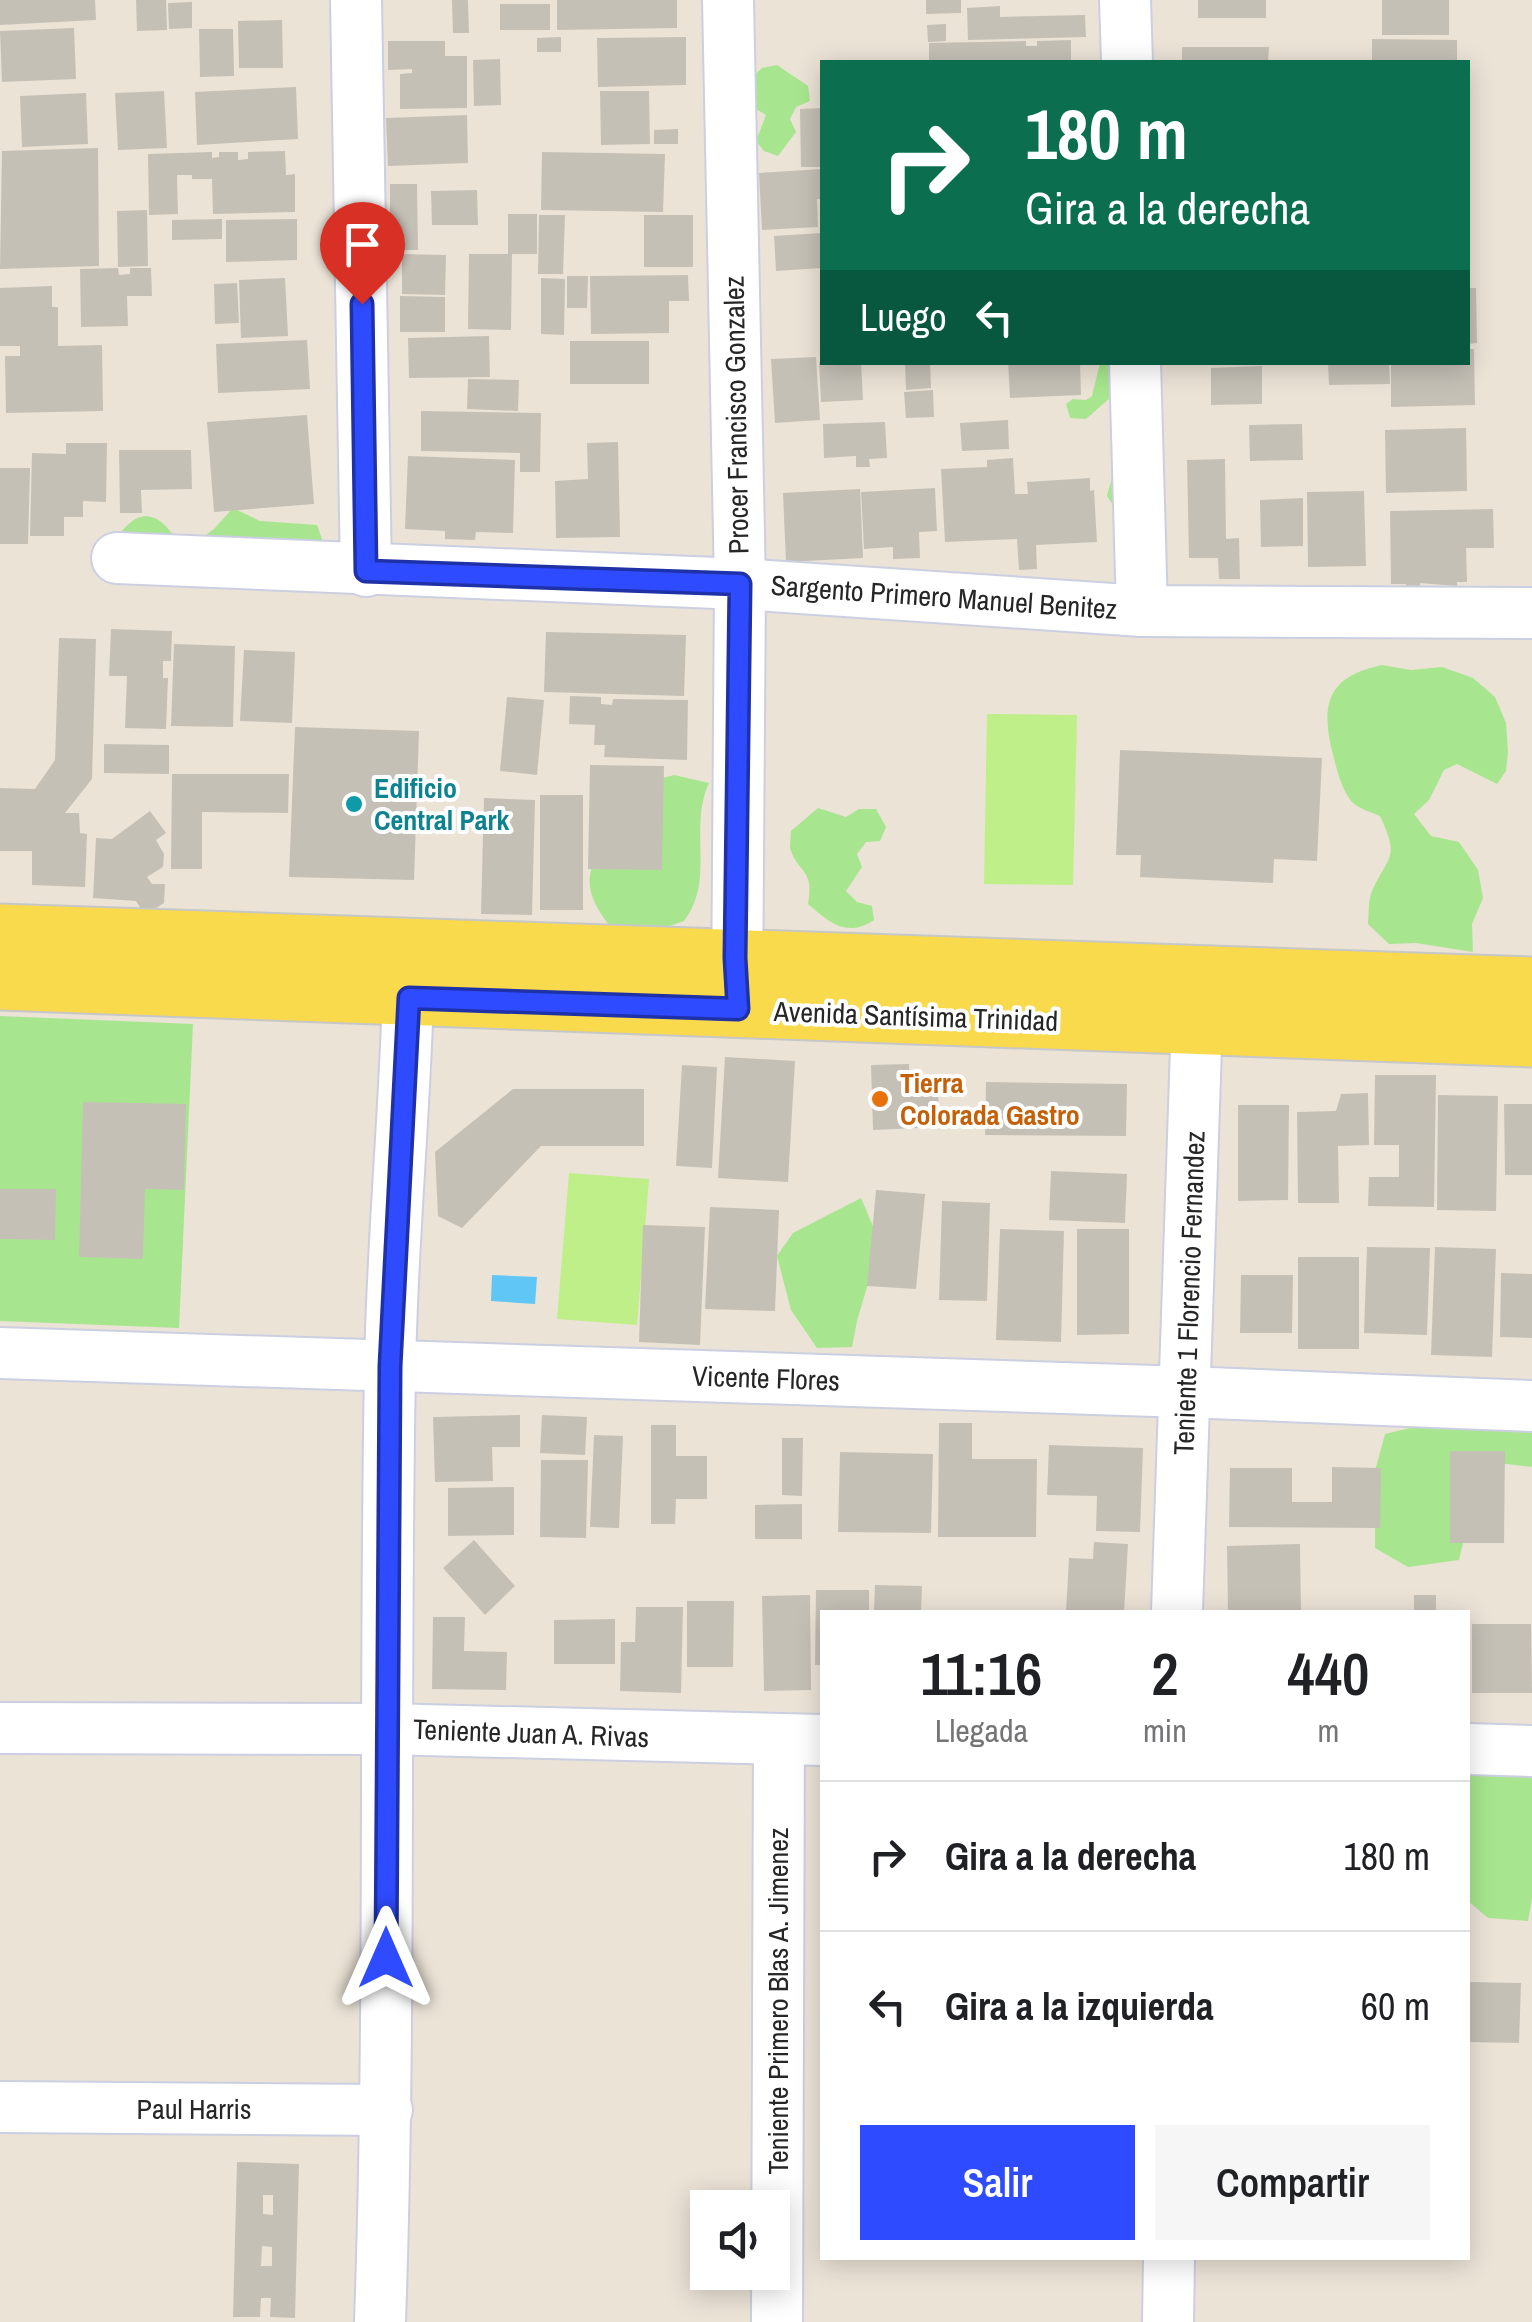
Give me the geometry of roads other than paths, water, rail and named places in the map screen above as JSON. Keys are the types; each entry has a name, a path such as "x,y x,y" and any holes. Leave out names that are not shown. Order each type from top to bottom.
{"main road":[{"name":"Avenida Santísima Trinidad","path":"0,932 409,972 737,984 1198,1000 1532,986"},
{"name":"Avenida Santísima Trinidad","path":"0,982 409,972"},
{"name":"Avenida Santísima Trinidad","path":"1198,1000 1532,1038"}],"street":[{"path":"356,0 366,571"},
{"name":"Procer Francisco Gonzalez","path":"728,0 740,584 737,984"},
{"path":"1125,0 1127,60"},
{"path":"1135,365 1142,610"},
{"name":"Sargento Primero Manuel Benitez","path":"117,558 740,584 1142,610 1532,613"},
{"path":"380,2322 387,2110 385,1730 390,1366 409,972"},
{"name":"Teniente 1 Florencio Fernandez","path":"1177,1610 1198,1000"},
{"name":"Vicente Flores","path":"0,1353 1532,1406"},
{"name":"Teniente Juan A. Rivas","path":"0,1728 385,1730 801,1740"},
{"name":"Teniente Primero Blas A. Jimenez","path":"776,2322 801,1740"},
{"path":"1470,1749 1532,1751"},
{"name":"Paul Harris","path":"0,2107 387,2110"},
{"path":"1168,2322 1169,2260"}],"water":[{"path":"492,1275 537,1277 535,1304 491,1301"}],"place":[{"name":"Edificio Central Park","path":"354,804"},
{"name":"Tierra Colorada Gastro","path":"880,1099"}]}
